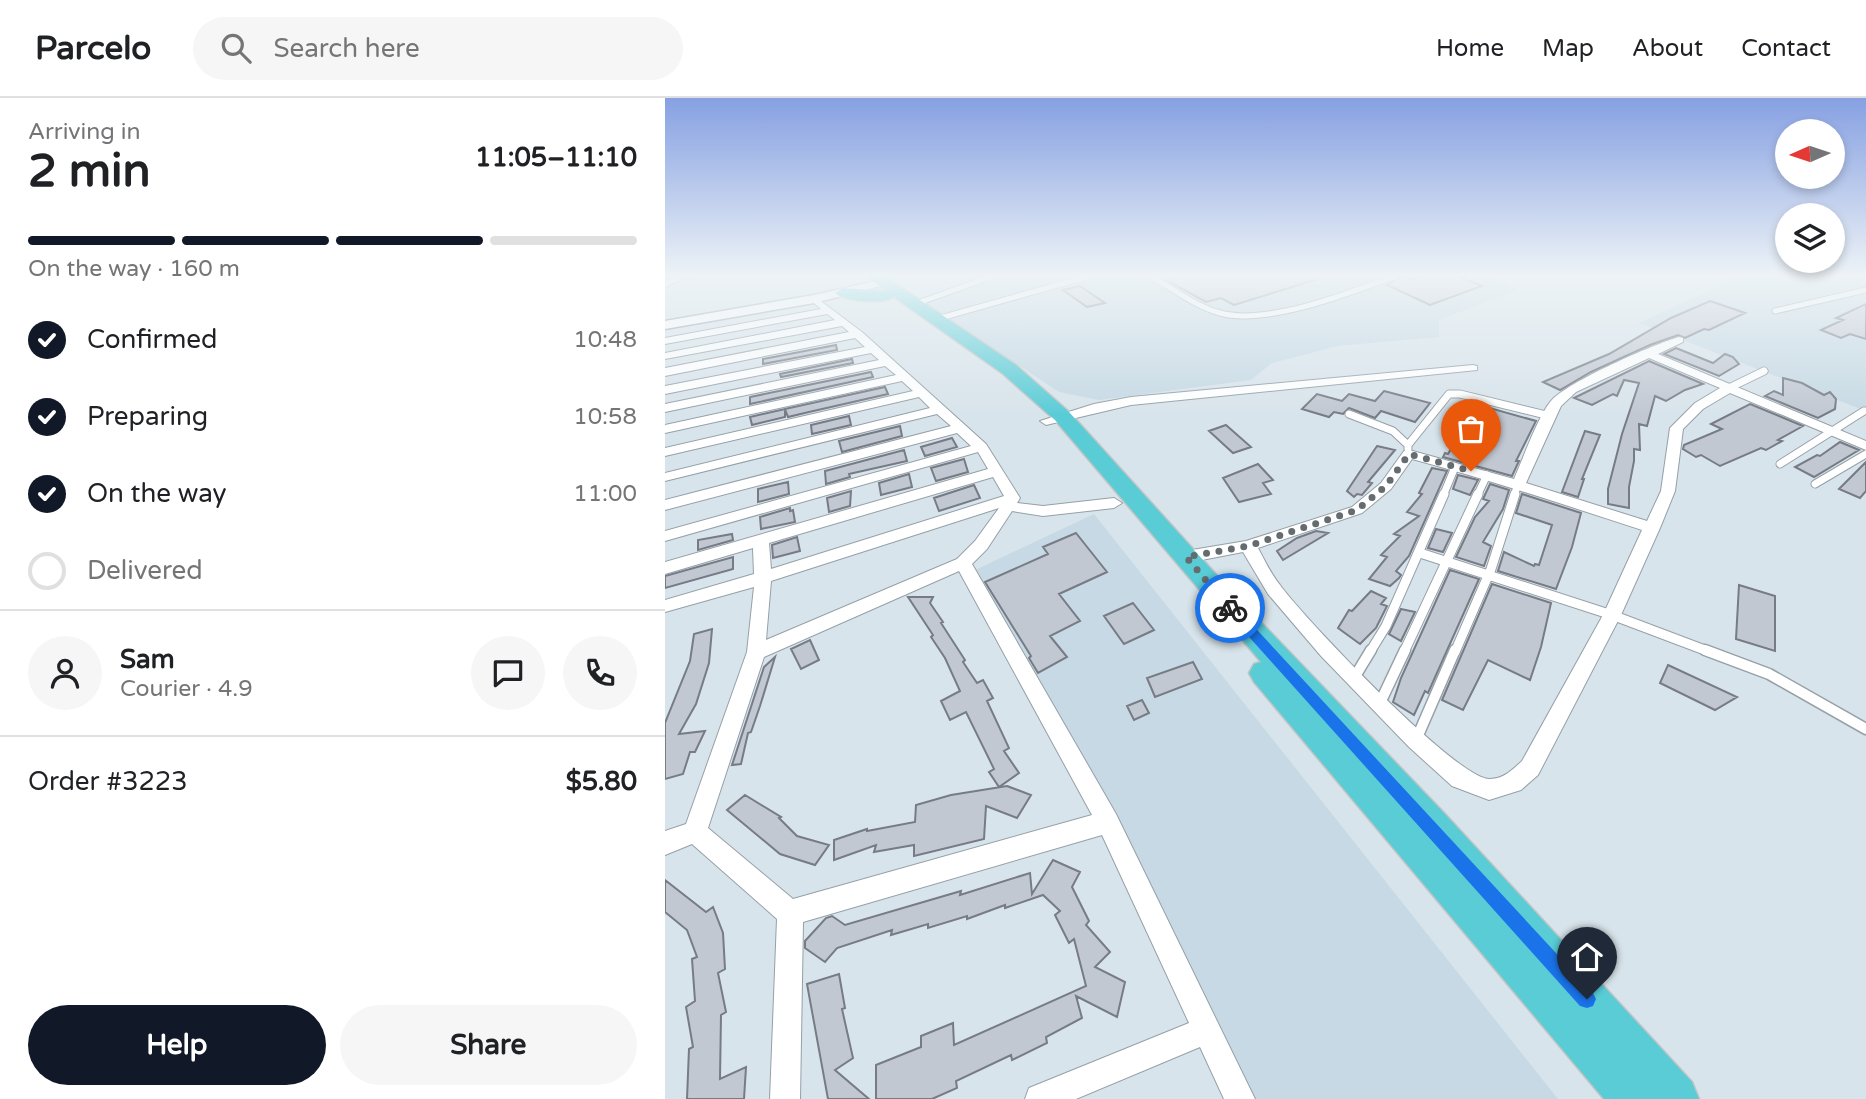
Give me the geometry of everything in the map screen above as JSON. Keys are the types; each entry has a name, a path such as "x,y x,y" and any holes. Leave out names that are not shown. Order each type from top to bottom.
{"highway":[{"path":"924,322 1054,418 1114,503 1635,1099"},
{"path":"932,322 1009,369 1186,557 1675,1099"}],"street":[{"path":"665,325 727,322"},
{"path":"665,341 797,322"},
{"path":"665,356 812,322"},
{"path":"665,372 819,322"},
{"path":"842,322 981,447 997,471 1011,502"},
{"path":"1517,487 1555,404 1572,389 1679,340"},
{"path":"1646,353 1866,446"},
{"path":"665,390 879,355"},
{"path":"665,408 879,355"},
{"path":"1054,418 1131,401 1473,368"},
{"path":"665,429 905,377"},
{"path":"1248,546 1274,590 1379,705 1416,741 1460,779 1489,790 1513,783 1530,768 1612,615 1668,491 1677,428 1699,406 1729,388"},
{"path":"665,452 922,393"},
{"path":"665,477 940,409"},
{"path":"665,505 960,428"},
{"path":"665,536 981,447"},
{"path":"1186,557 1248,546 1357,510 1386,486 1408,449 1455,467 1651,528"},
{"path":"665,568 997,471"},
{"path":"665,606 1011,502 1043,511 1114,503"},
{"path":"756,652 963,563 981,545 1011,502"},
{"path":"665,844 695,832 756,652 763,578 761,540"},
{"path":"963,563 1108,822 1240,1099"},
{"path":"790,912 1108,822"},
{"path":"695,832 790,912"},
{"path":"785,1099 790,912"},
{"path":"1040,1099 1207,1030"}],"lane":[{"path":"1729,388 1765,371"},
{"path":"1349,414 1393,432 1408,449 1449,394 1460,394 1550,416"},
{"path":"1780,464 1864,411"},
{"path":"1815,484 1866,454"},
{"path":"1354,678 1386,626 1420,553 1455,467"},
{"path":"1379,705 1487,475"},
{"path":"1416,741 1489,574 1517,487"},
{"path":"1420,553 1612,615 1769,674 1866,729"}],"shaded area":[{"path":"953,322 1439,322 1439,337 1338,346 1272,363 1251,380 1099,400 1059,392"},
{"path":"1866,322 1866,411 1639,323"},
{"path":"1094,514 1558,1099 1245,1099 969,573"}],"building":[{"path":"1665,322 1727,322 1685,338 1678,335 1650,345 1591,372 1560,390 1543,382 1609,354"},
{"path":"1839,322 1866,322 1866,339 1850,334 1841,338 1821,330"},
{"path":"836,345 837,350 763,364 763,359"},
{"path":"1676,348 1713,363 1725,354 1733,357 1739,364 1719,376 1664,354"},
{"path":"852,359 853,363 781,377 780,374"},
{"path":"1649,361 1703,384 1666,401 1655,396 1647,426 1639,424 1640,450 1634,449 1629,508 1608,504 1608,489 1622,434 1639,383 1624,380 1617,396 1613,394 1592,405 1574,398"},
{"path":"871,372 873,377 750,404 750,397"},
{"path":"1783,378 1802,383 1824,395 1830,392 1836,399 1835,409 1818,418 1765,396 1774,391 1783,395"},
{"path":"885,387 888,394 788,417 785,409"},
{"path":"1384,391 1430,403 1415,422 1381,411 1375,418 1349,408 1343,414 1334,412 1329,417 1302,409 1317,394 1342,401 1349,394 1375,401"},
{"path":"1472,403 1536,421 1516,461 1519,461 1512,476 1443,457 1445,453 1448,454 1464,427 1458,426"},
{"path":"1750,404 1803,426 1766,450 1761,448 1720,466 1683,449 1684,445 1722,429 1711,424"},
{"path":"785,409 785,417 752,425 750,417"},
{"path":"849,416 851,425 812,434 811,425"},
{"path":"1226,425 1251,447 1233,453 1209,431"},
{"path":"900,426 902,436 842,452 839,441"},
{"path":"1585,431 1600,435 1582,479 1578,497 1562,492"},
{"path":"952,438 957,447 925,456 921,447"},
{"path":"1840,442 1859,450 1814,477 1795,467 1817,455 1820,456"},
{"path":"1377,446 1395,450 1368,482 1372,483 1362,495 1357,494 1354,497 1347,491"},
{"path":"904,450 907,461 849,474 850,477 826,484 825,471"},
{"path":"964,459 968,472 936,481 931,468"},
{"path":"1866,462 1866,491 1860,498 1839,489"},
{"path":"1258,464 1273,480 1263,483 1271,494 1239,502 1223,478"},
{"path":"1432,468 1447,471 1409,556 1396,571 1401,575 1390,586 1369,579 1387,557 1381,555 1400,536 1394,534 1419,516 1407,512 1422,494 1419,493"},
{"path":"909,474 912,487 881,495 879,483"},
{"path":"1458,475 1478,480 1470,495 1453,489"},
{"path":"788,482 789,494 758,502 758,489"},
{"path":"1490,484 1509,490 1503,509 1483,542 1491,546 1484,566 1456,557 1475,517 1489,501 1483,499"},
{"path":"974,485 980,498 939,511 934,498"},
{"path":"851,491 850,506 829,512 827,498"},
{"path":"1522,494 1581,513 1556,589 1498,571 1504,552 1534,566 1539,565 1552,525 1516,513"},
{"path":"790,508 790,511 793,510 795,522 761,529 760,517"},
{"path":"1436,529 1452,533 1443,552 1428,548"},
{"path":"1316,531 1328,533 1283,560 1277,551 1297,538"},
{"path":"1076,533 1107,572 1059,594 1080,621 1050,636 1067,657 1038,673 1029,658 1031,656 985,582 1048,554 1043,547"},
{"path":"732,534 733,540 698,550 698,540"},
{"path":"797,537 800,551 773,558 772,545"},
{"path":"733,557 733,569 665,588 665,576"},
{"path":"1450,570 1479,579 1428,693 1425,691 1414,715 1393,702 1401,678"},
{"path":"1492,584 1551,603 1541,647 1530,680 1488,660 1463,710 1442,700"},
{"path":"1739,585 1775,596 1775,651 1736,639"},
{"path":"1371,591 1386,598 1381,604 1387,606 1376,628 1360,644 1338,628 1349,610 1352,611"},
{"path":"908,597 933,597 930,603 965,660 963,662 977,683 983,680 993,698 987,701 1009,748 1004,751 1019,773 999,787 989,772 994,769 966,712 950,720 941,701 960,691 945,658 931,637 933,635"},
{"path":"1133,603 1154,630 1124,644 1104,616"},
{"path":"1401,609 1415,612 1401,641 1389,634"},
{"path":"712,629 709,663 696,704 679,734 705,731 695,752 690,752 683,774 665,779 665,723 690,661 694,634"},
{"path":"810,640 819,660 801,669 791,649"},
{"path":"775,657 751,732 748,733 741,764 732,765 764,667"},
{"path":"1193,662 1202,679 1155,697 1147,678"},
{"path":"1668,665 1737,697 1715,710 1660,683"},
{"path":"1142,700 1149,713 1134,720 1127,706"},
{"path":"1007,786 1031,795 1017,818 986,806 984,839 914,856 914,845 874,852 876,845 834,860 834,840 867,829 915,822 916,805 951,795"},
{"path":"745,795 781,817 779,818 797,836 829,845 815,865 780,854 727,810"},
{"path":"1053,860 1080,872 1072,887 1089,921 1086,925 1110,952 1095,967 1125,982 1117,1017 1076,996 1082,1018 1046,1037 1047,1043 1012,1060 1011,1055 956,1081 957,1088 932,1099 876,1099 876,1065 921,1047 921,1036 953,1023 954,1045 1086,986 1074,939 1069,943 1055,915 1060,911 1043,895 967,919 967,916 928,928 928,924 891,935 892,930 837,948 825,962 805,948 805,941 826,918 832,916 845,925 961,891 960,895 1030,873 1032,894"},
{"path":"665,880 706,912 713,907 723,933 725,969 718,973 726,1012 721,1015 720,1079 746,1067 744,1099 687,1099 689,1049 693,1047 686,1007 695,1001 692,959 697,957 687,930 665,912"},
{"path":"839,974 845,1008 842,1009 853,1058 835,1070 869,1099 828,1099 807,984"}],"way so far":[{"path":"1230,608 1186,557 1248,546 1357,510 1386,486 1409,454 1471,471"}],"route":[{"path":"1230,608 1587,999"}]}
